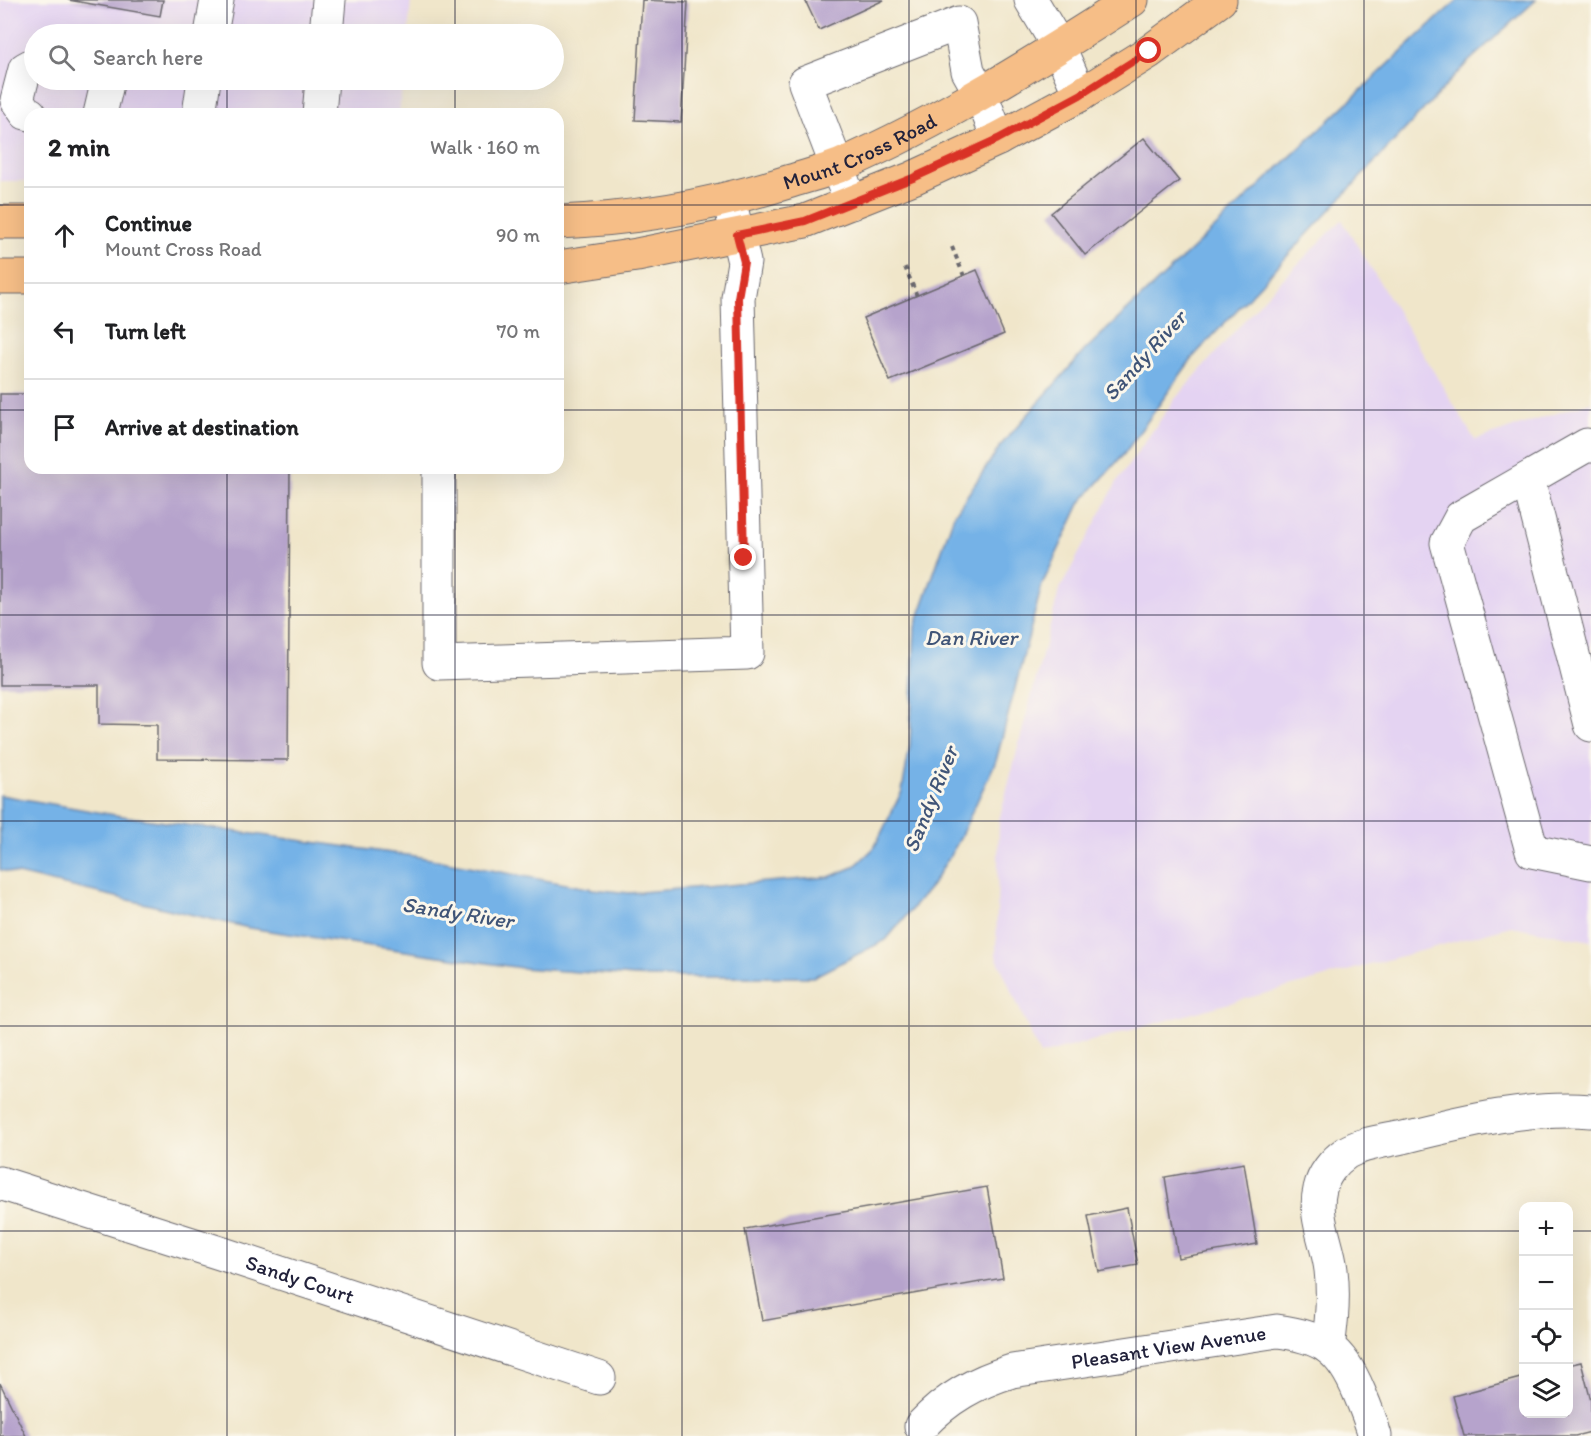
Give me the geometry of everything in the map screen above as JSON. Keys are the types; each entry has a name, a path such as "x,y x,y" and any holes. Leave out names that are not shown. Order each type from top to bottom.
{"main road":[{"name":"Mount Cross Road","path":"564,221 665,213 748,195 836,167 906,135 1012,77 1132,0"},
{"name":"Mount Cross Road","path":"564,266 637,255 805,221 913,178 998,139 1080,95 1149,51 1220,0"},
{"path":"0,222 24,222"},
{"path":"0,277 24,277"}],"street":[{"path":"213,24 217,0"},
{"path":"327,24 329,0"},
{"path":"1031,0 1059,47 1080,95"},
{"path":"851,203 805,83 959,23 968,71 981,94 998,139"},
{"path":"24,73 17,100 24,110"},
{"path":"101,108 106,90"},
{"path":"200,108 203,90"},
{"path":"320,108 321,90"},
{"path":"439,474 439,663 747,653 738,298 744,262 729,199"},
{"path":"1591,446 1587,445 1461,517 1447,543 1532,851 1591,863"},
{"path":"1528,479 1591,725"},
{"path":"1328,1347 1333,1312 1331,1269 1318,1210 1320,1188 1330,1168 1346,1153 1363,1146 1458,1123 1538,1110 1591,1111"},
{"name":"Sandy Court","path":"0,1183 598,1378"},
{"name":"Pleasant View Avenue","path":"921,1426 959,1393 984,1380 1012,1371 1277,1331 1303,1334 1328,1347 1350,1370 1375,1436"}],"path":[{"path":"952,247 964,276"},
{"path":"905,267 917,296"}],"shaded area":[{"path":"0,0 411,0 409,24 24,24 24,90 402,90 400,108 24,108 24,181 0,181"},
{"path":"1342,220 1475,440 1591,402 1591,941 1511,926 1040,1055 996,956 999,820 1059,591 1118,480 1175,399 1266,296"}],"water":[{"name":"Dan River","path":"1458,0 1536,0 1467,63 1193,357 1124,454 1081,502 1042,585 996,761 957,844 932,885 886,940 813,977 649,977 521,968 249,928 0,870 0,795 115,815 414,856 593,889 629,893 829,877 854,867 874,848 902,791 910,745 915,627 954,515 1001,445 1085,350"}],"building":[{"path":"68,0 163,0 160,16"},
{"path":"642,0 688,2 681,122 635,120"},
{"path":"805,0 884,0 819,30"},
{"path":"1144,138 1179,181 1085,255 1051,213"},
{"path":"977,270 1004,334 890,381 863,318"},
{"path":"0,394 24,394 24,474 290,474 288,760 157,759 157,725 99,724 99,685 0,685"},
{"path":"1244,1163 1257,1244 1178,1258 1165,1177"},
{"path":"987,1187 1003,1278 762,1321 745,1229"},
{"path":"1127,1208 1138,1265 1099,1272 1088,1216"},
{"path":"1581,1362 1591,1401 1591,1432 1575,1436 1464,1436 1453,1396 1519,1378 1519,1418 1573,1418 1573,1364"},
{"path":"0,1383 26,1436 0,1436"}],"route":[{"path":"744,558 738,298 744,262 737,235 805,221 913,178 998,139 1080,95 1149,51"}],"water label":[{"name":"Sandy River","path":"1144,355"},
{"name":"Sandy River","path":"930,799"},
{"name":"Sandy River","path":"458,912"}]}
